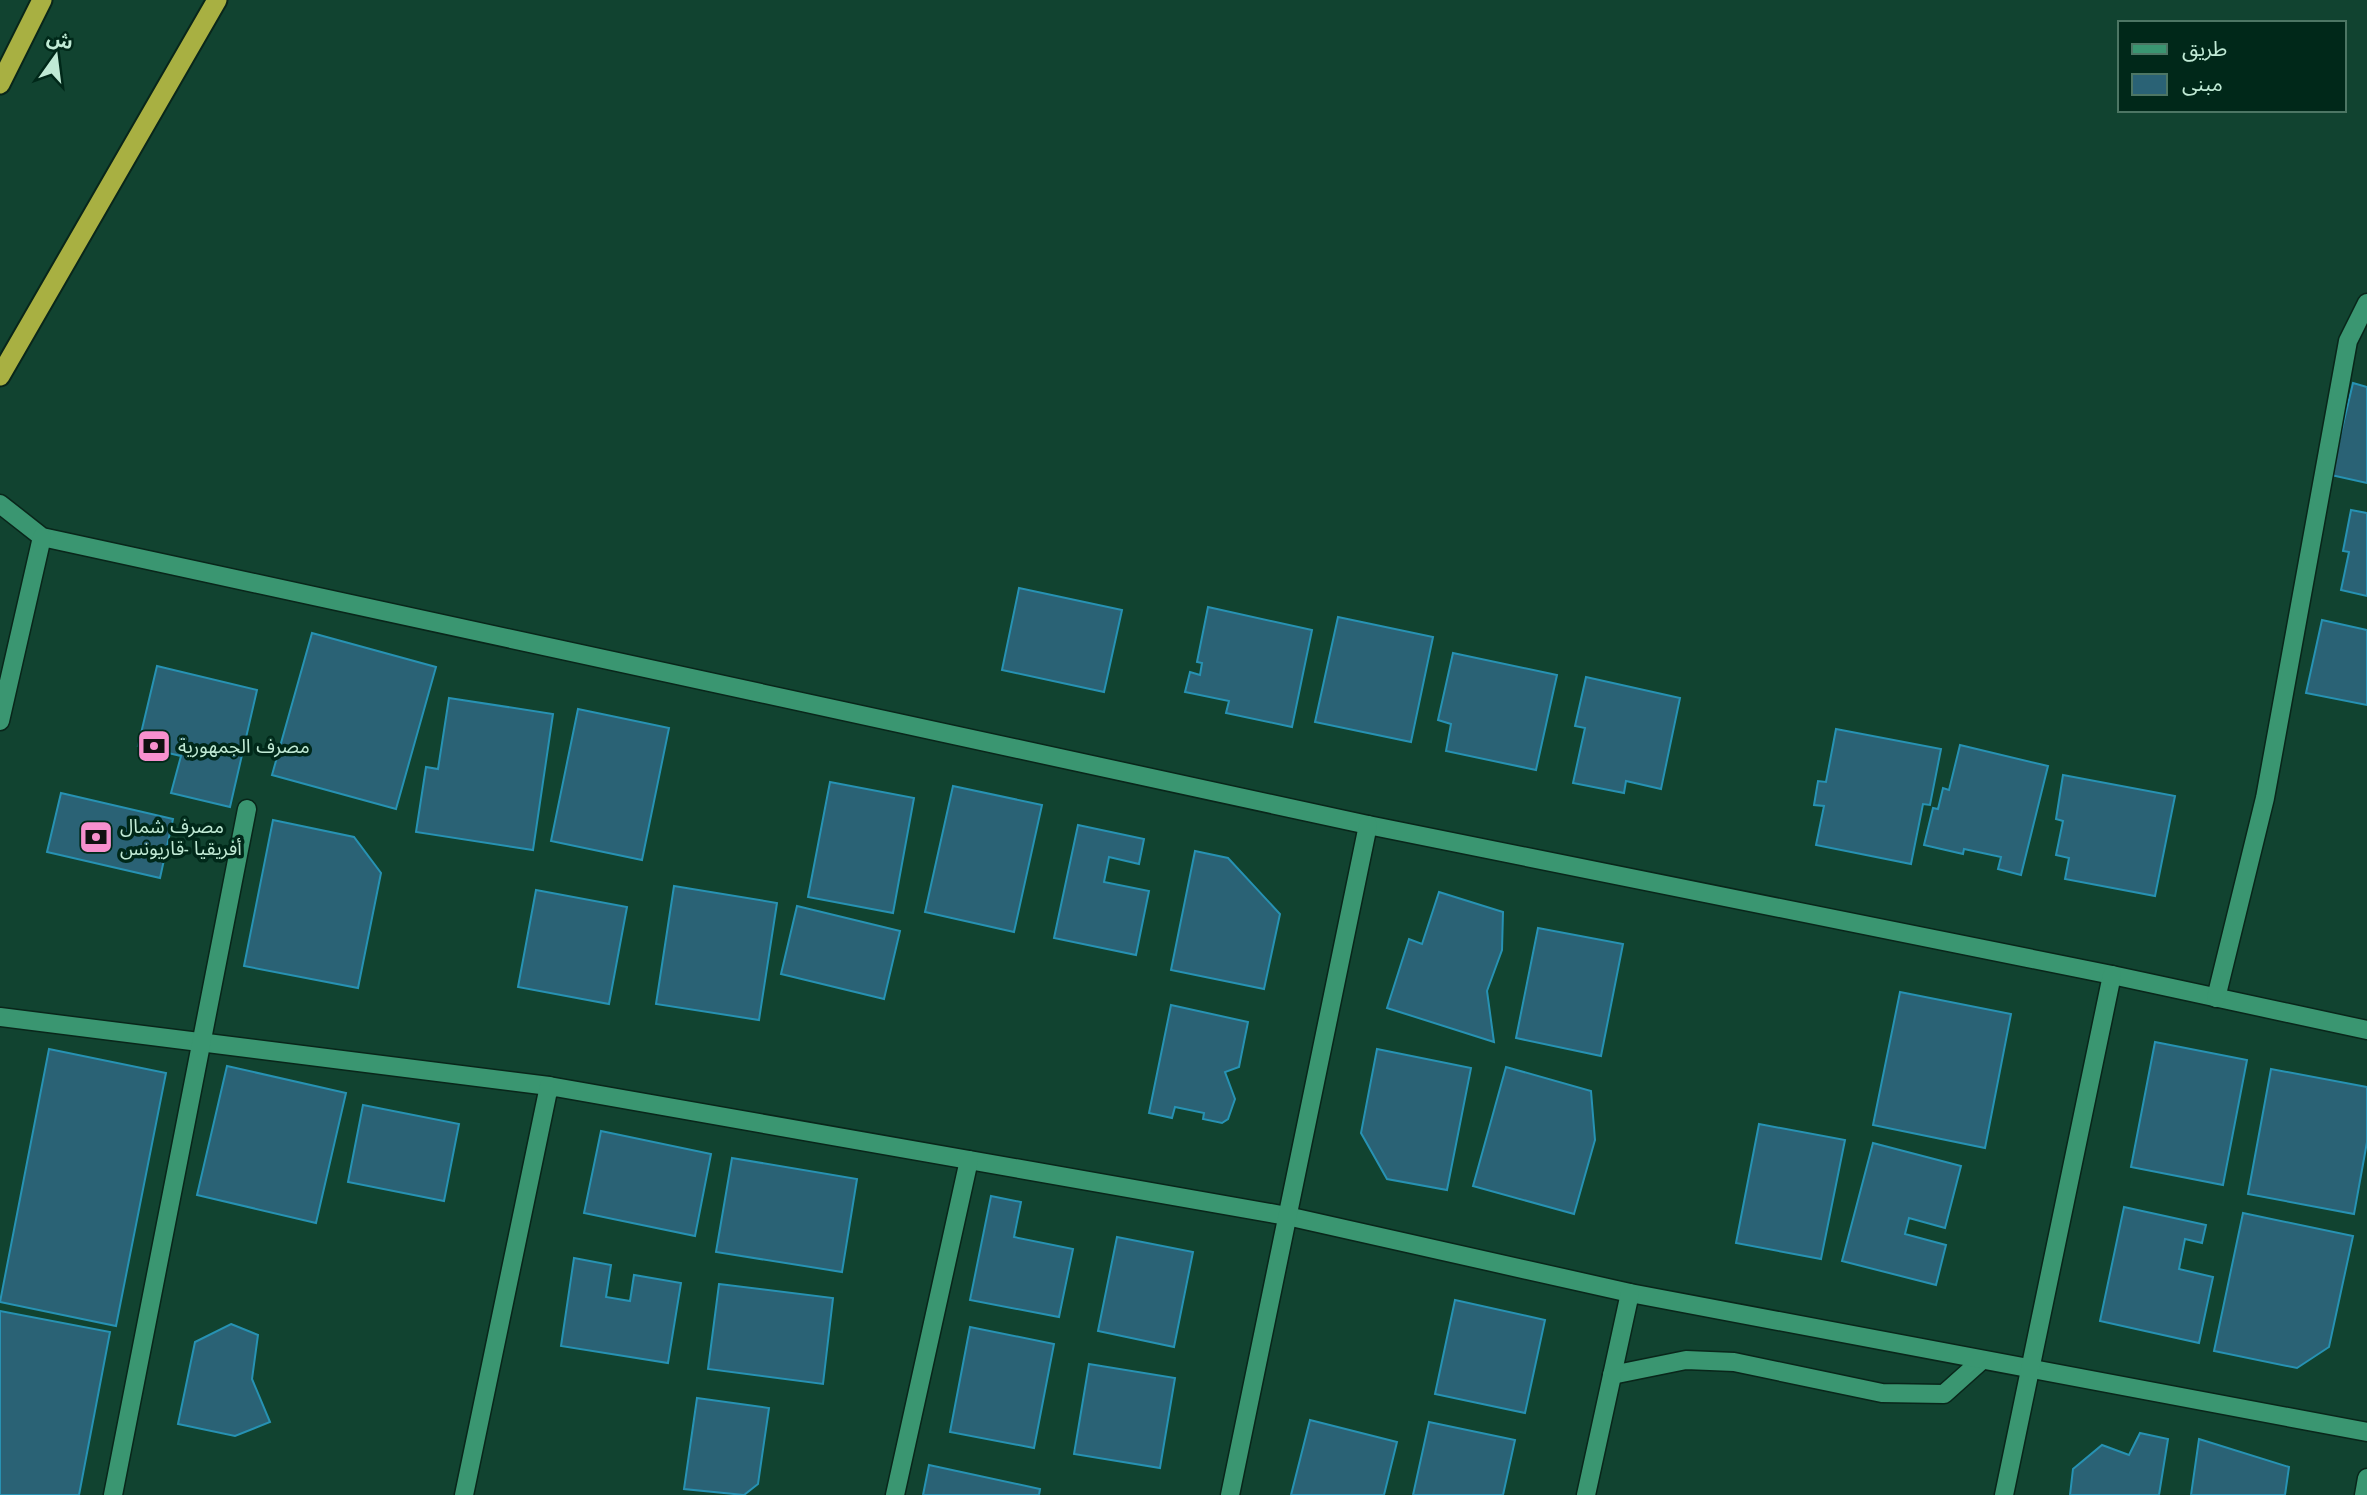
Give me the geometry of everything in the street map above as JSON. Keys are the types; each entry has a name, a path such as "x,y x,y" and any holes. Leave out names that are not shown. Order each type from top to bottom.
{"highway":[{"path":"0,85 42,0"},
{"path":"0,376 218,0"}],"street":[{"path":"2216,998 2267,785 2348,341 2367,303"},
{"path":"0,504 42,537 1368,825 2112,975 2367,1030"},
{"path":"0,722 42,537"},
{"path":"113,1495 199,1041 247,810"},
{"path":"1230,1495 1368,825"},
{"path":"2004,1495 2112,975"},
{"path":"0,1017 549,1086 1287,1216 1630,1293 2367,1432"},
{"path":"464,1495 549,1086"},
{"path":"895,1495 969,1160"},
{"path":"1586,1495 1630,1293"},
{"path":"1612,1376 1686,1360 1734,1362 1882,1393 1944,1394 1982,1360"}],"building":[{"path":"2353,383 2367,387 2367,483 2331,475"},
{"path":"2351,510 2367,513 2367,596 2341,590 2349,552 2343,551"},
{"path":"1019,588 1122,610 1104,692 1002,670"},
{"path":"1208,607 1312,630 1292,727 1226,713 1229,701 1185,692 1190,672 1200,675 1202,663 1197,662"},
{"path":"1338,617 1433,637 1411,742 1315,722"},
{"path":"2322,620 2367,630 2367,705 2306,693"},
{"path":"312,633 436,667 396,809 272,775"},
{"path":"1453,653 1557,675 1536,770 1446,751 1451,724 1438,720"},
{"path":"157,666 257,690 230,807 171,793 181,756 138,746"},
{"path":"1586,677 1680,698 1661,789 1626,781 1624,793 1573,783 1585,728 1575,726"},
{"path":"449,698 553,714 533,850 416,832 426,767 438,769"},
{"path":"578,709 669,728 642,860 551,841"},
{"path":"1836,729 1941,749 1930,805 1923,804 1911,864 1816,845 1824,806 1814,805 1818,781 1826,782"},
{"path":"1960,745 2048,766 2021,875 1998,869 2001,857 1964,849 1963,854 1924,845 1933,808 1938,809 1943,788 1949,790"},
{"path":"2063,775 2175,796 2155,896 2065,879 2069,858 2056,855 2063,821 2056,819"},
{"path":"830,782 914,798 893,913 808,897"},
{"path":"953,786 1042,805 1014,932 925,912"},
{"path":"61,793 173,819 160,878 47,852"},
{"path":"273,820 354,837 381,873 358,988 244,966"},
{"path":"1078,825 1144,839 1139,864 1109,857 1104,882 1149,891 1136,955 1054,938"},
{"path":"1195,851 1228,858 1280,914 1264,989 1171,970"},
{"path":"674,886 777,903 759,1020 656,1004"},
{"path":"536,890 627,907 609,1004 518,987"},
{"path":"1439,892 1503,912 1502,950 1487,991 1494,1042 1387,1008 1409,939 1422,944"},
{"path":"797,906 900,931 884,999 781,974"},
{"path":"1538,928 1623,944 1601,1056 1516,1038"},
{"path":"1900,992 2011,1014 1985,1148 1873,1125"},
{"path":"1171,1005 1248,1022 1239,1067 1225,1072 1235,1099 1228,1119 1222,1123 1203,1119 1204,1113 1175,1107 1172,1118 1149,1113"},
{"path":"2155,1042 2247,1060 2223,1185 2131,1167"},
{"path":"49,1049 166,1073 116,1326 0,1302"},
{"path":"1377,1049 1471,1068 1447,1190 1387,1179 1361,1133"},
{"path":"227,1066 346,1093 316,1223 197,1195"},
{"path":"1506,1067 1591,1091 1595,1140 1574,1214 1473,1186"},
{"path":"2271,1069 2367,1087 2367,1142 2354,1214 2248,1194"},
{"path":"363,1105 459,1124 444,1201 348,1182"},
{"path":"1759,1124 1845,1140 1821,1259 1736,1243"},
{"path":"601,1131 711,1154 695,1236 584,1213"},
{"path":"1873,1143 1961,1166 1945,1228 1909,1218 1905,1234 1946,1245 1936,1285 1842,1261"},
{"path":"732,1158 857,1179 842,1272 716,1252"},
{"path":"991,1196 1021,1202 1014,1237 1073,1249 1059,1317 970,1300"},
{"path":"2124,1207 2206,1225 2202,1243 2185,1239 2179,1269 2213,1277 2199,1343 2100,1321"},
{"path":"2243,1213 2353,1236 2329,1347 2297,1368 2214,1351"},
{"path":"1117,1237 1193,1252 1174,1347 1098,1331"},
{"path":"574,1258 611,1265 606,1297 630,1301 634,1275 681,1283 668,1363 561,1346"},
{"path":"719,1284 833,1298 823,1384 708,1369"},
{"path":"1455,1300 1545,1320 1525,1413 1435,1394"},
{"path":"0,1311 110,1332 79,1495 0,1495"},
{"path":"231,1324 258,1335 252,1379 270,1422 235,1436 178,1424 195,1342"},
{"path":"970,1327 1054,1344 1034,1448 950,1432"},
{"path":"1089,1364 1175,1378 1160,1468 1074,1454"},
{"path":"697,1398 769,1408 758,1484 744,1495 684,1489"},
{"path":"1310,1420 1397,1442 1384,1495 1291,1495"},
{"path":"1429,1422 1515,1440 1503,1495 1413,1495"},
{"path":"2140,1433 2168,1439 2159,1495 2070,1495 2073,1469 2102,1445 2129,1455"},
{"path":"2199,1439 2289,1467 2285,1495 2191,1495"},
{"path":"929,1465 1040,1489 1039,1495 923,1495"}],"place":[{"name":"مصرف الجمهورية","path":"154,746"},
{"name":"مصرف شمال أفريقيا -قاريونس","path":"96,837"}]}
